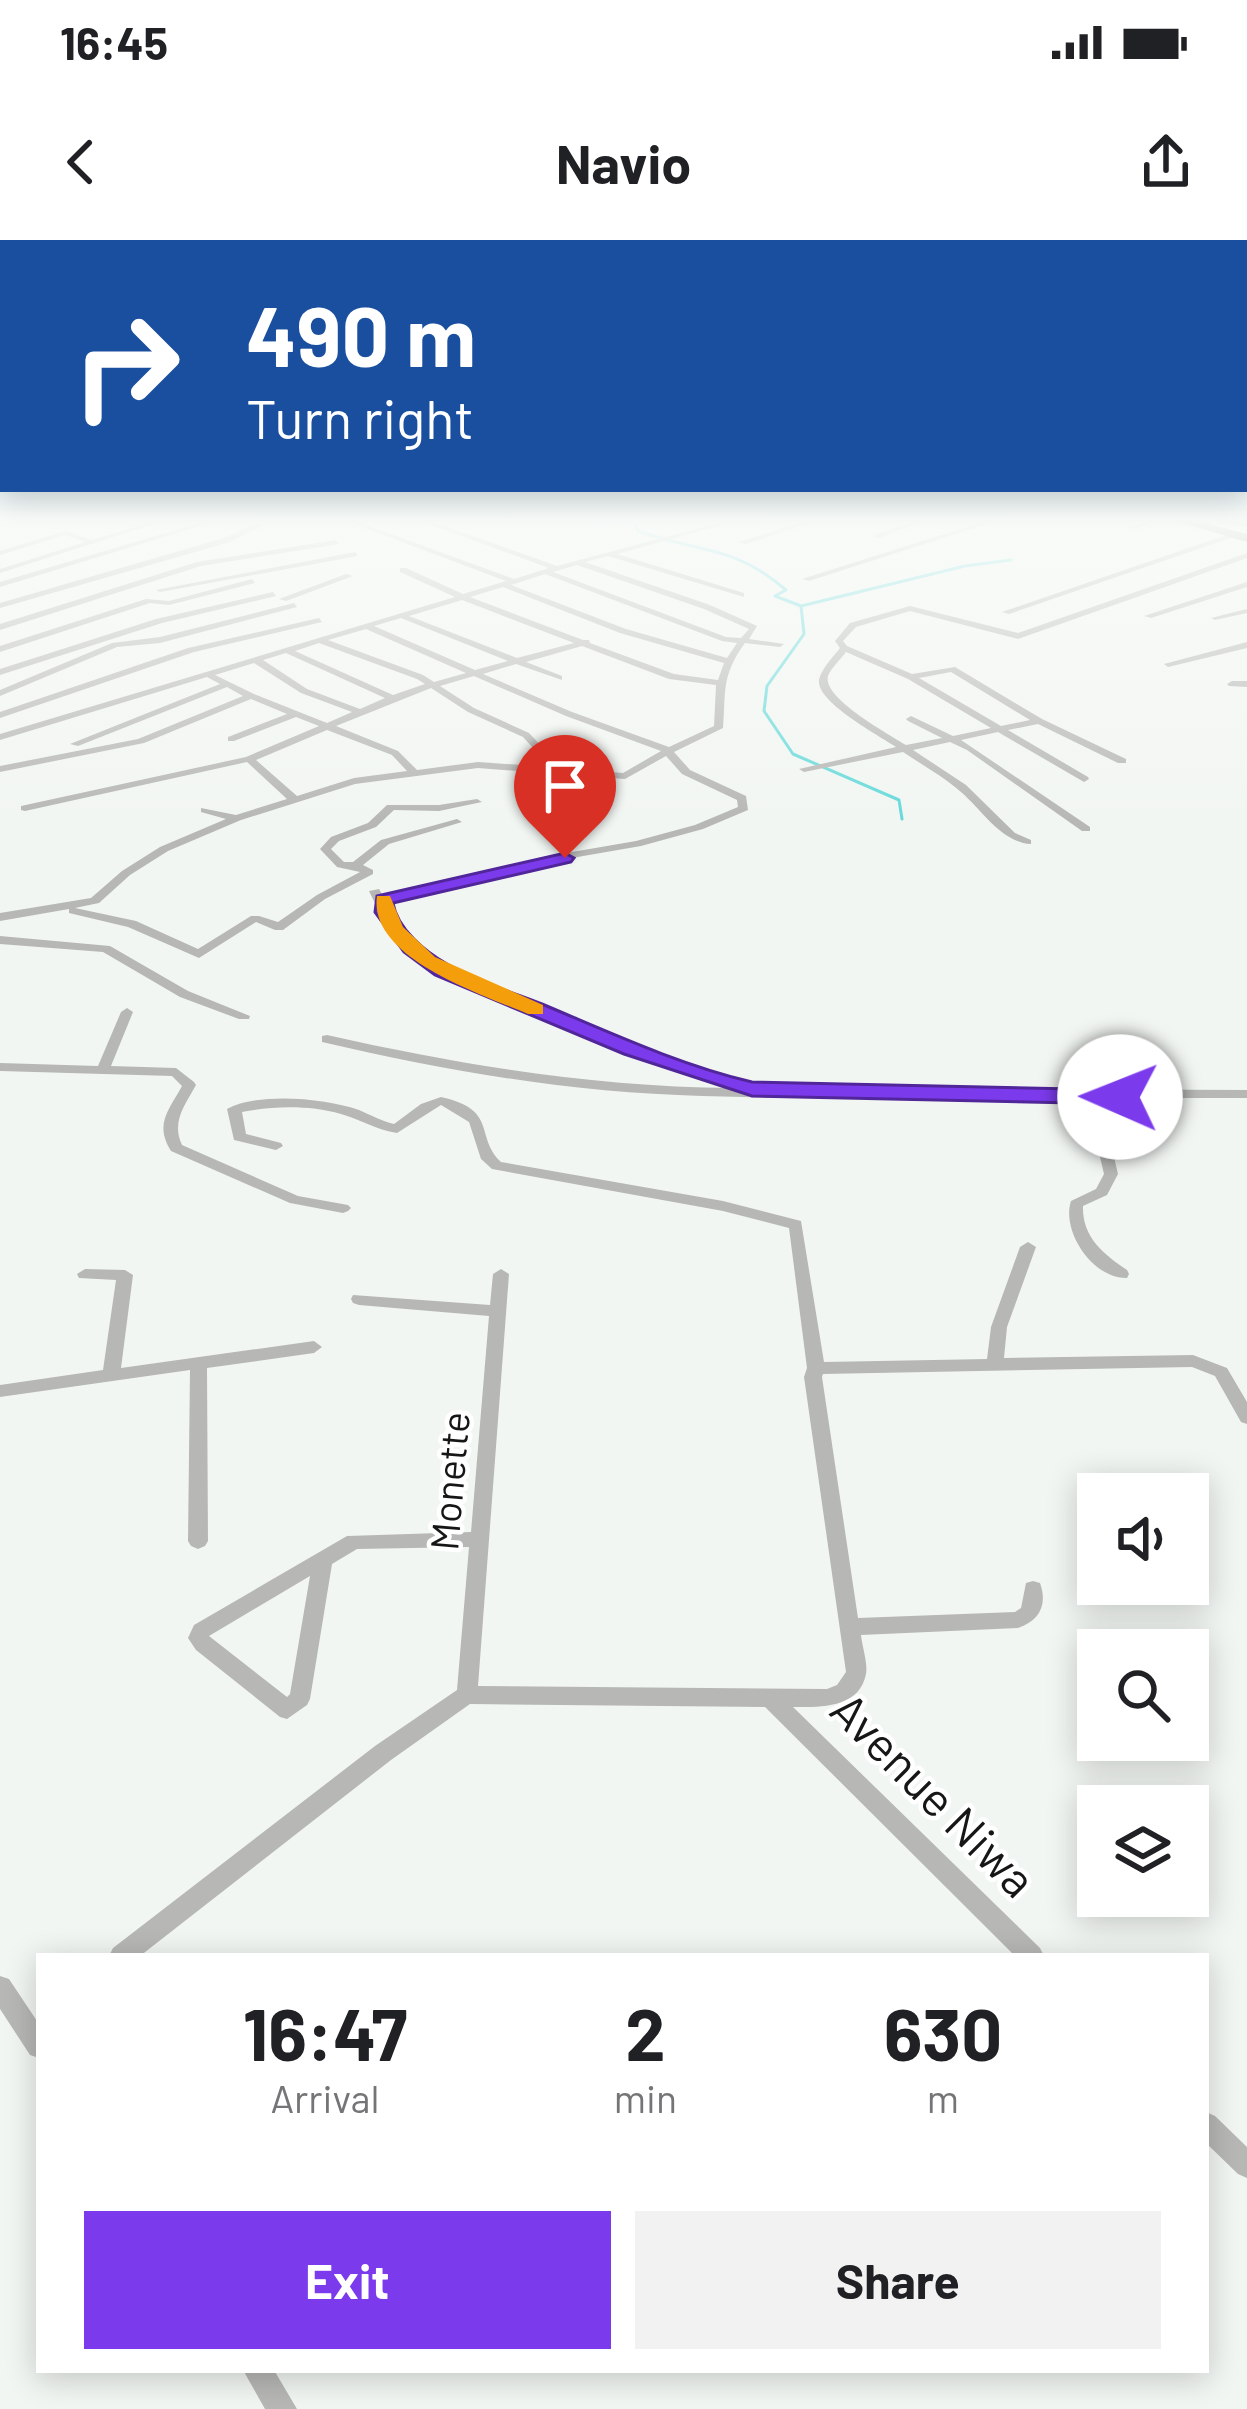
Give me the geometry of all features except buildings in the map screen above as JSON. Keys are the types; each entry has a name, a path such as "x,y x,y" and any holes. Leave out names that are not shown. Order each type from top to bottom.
{"street":[{"path":"0,649 91,619"},
{"path":"0,672 173,619"},
{"path":"0,693 115,645 160,640 240,619"},
{"path":"0,737 390,619"},
{"path":"410,619 559,678"},
{"path":"523,619 672,677 723,683"},
{"path":"594,619 728,661"},
{"path":"662,619 737,641 780,644"},
{"path":"0,917 95,901 146,858 237,818 354,781 478,765 625,776 721,726 717,704 728,661 737,641 754,628 734,619"},
{"path":"870,619 853,625 839,641 844,648 911,677 1084,778"},
{"path":"950,619 1018,636 1065,619"},
{"path":"0,627 26,620 45,634"},
{"path":"0,716 191,650 319,620 339,634"},
{"path":"366,626 668,751 686,772 742,798 744,808 699,827 637,844 380,895 394,929 442,970 632,1050 752,1089"},
{"path":"319,640 412,673 526,735 539,749 525,769"},
{"path":"25,808 250,759 392,698 586,642"},
{"path":"1168,664 1247,645"},
{"path":"844,648 824,676 824,688 848,713 962,787 1011,835 1027,842"},
{"path":"286,650 392,698"},
{"path":"256,660 304,691 357,711"},
{"path":"911,677 952,669 1039,721 1122,761"},
{"path":"206,674 394,753 413,772"},
{"path":"55,755 227,684"},
{"path":"1232,684 1247,684"},
{"path":"0,769 141,741 250,696"},
{"path":"231,739 296,714"},
{"path":"910,719 952,739 1086,829"},
{"path":"804,770 1039,721"},
{"path":"250,759 294,799"},
{"path":"49,908 93,912 200,954 255,918 279,927 321,897 369,872 341,865 325,849 335,839 372,825 391,807 439,808 477,802"},
{"path":"206,810 237,818"},
{"path":"355,866 386,842 457,822"},
{"path":"1008,856 1011,835"},
{"path":"0,940 106,949 184,994 244,1016"},
{"path":"104,1067 128,1012"},
{"path":"327,1039 409,1058 570,1082 699,1092 1247,1094"},
{"path":"0,1067 165,1069 185,1076 189,1085 170,1119 169,1135 176,1148 295,1200 343,1208"},
{"path":"1094,1097 1111,1174 1102,1192 1076,1204 1074,1213 1087,1247 1121,1274"},
{"path":"125,1953 383,1753 467,1694 827,1698 844,1692 856,1673 812,1377 816,1368 799,1231 789,1220 497,1166 488,1159 476,1120 443,1100 427,1102 397,1129 378,1126 348,1111 296,1102 232,1111 239,1137 276,1146"},
{"path":"995,1365 999,1327 1028,1247"},
{"path":"85,1274 125,1275 111,1376"},
{"name":"Monette","path":"467,1694 501,1274"},
{"path":"358,1300 500,1311"},
{"path":"0,1390 314,1347"},
{"path":"816,1368 1193,1361 1221,1372 1247,1417"},
{"path":"197,1541 199,1366"},
{"path":"323,1557 300,1699 287,1710 198,1637 209,1624 323,1557 365,1540 480,1538"},
{"path":"850,1628 1018,1620 1031,1612 1033,1589"},
{"name":"Avenue Niwa","path":"770,1698 1029,1953"},
{"path":"0,1988 35,2031"},
{"path":"1209,2128 1247,2165"},
{"path":"259,2373 282,2409"}],"waterway":[{"path":"802,619 804,634 767,686 764,711 793,754 899,800 902,819"}],"slow traffic":[{"path":"383,900 394,929 428,962 535,1009"}],"route":[{"path":"565,858 383,900 385,912 411,947 442,970 632,1050 723,1082 752,1089 1120,1097"}]}
